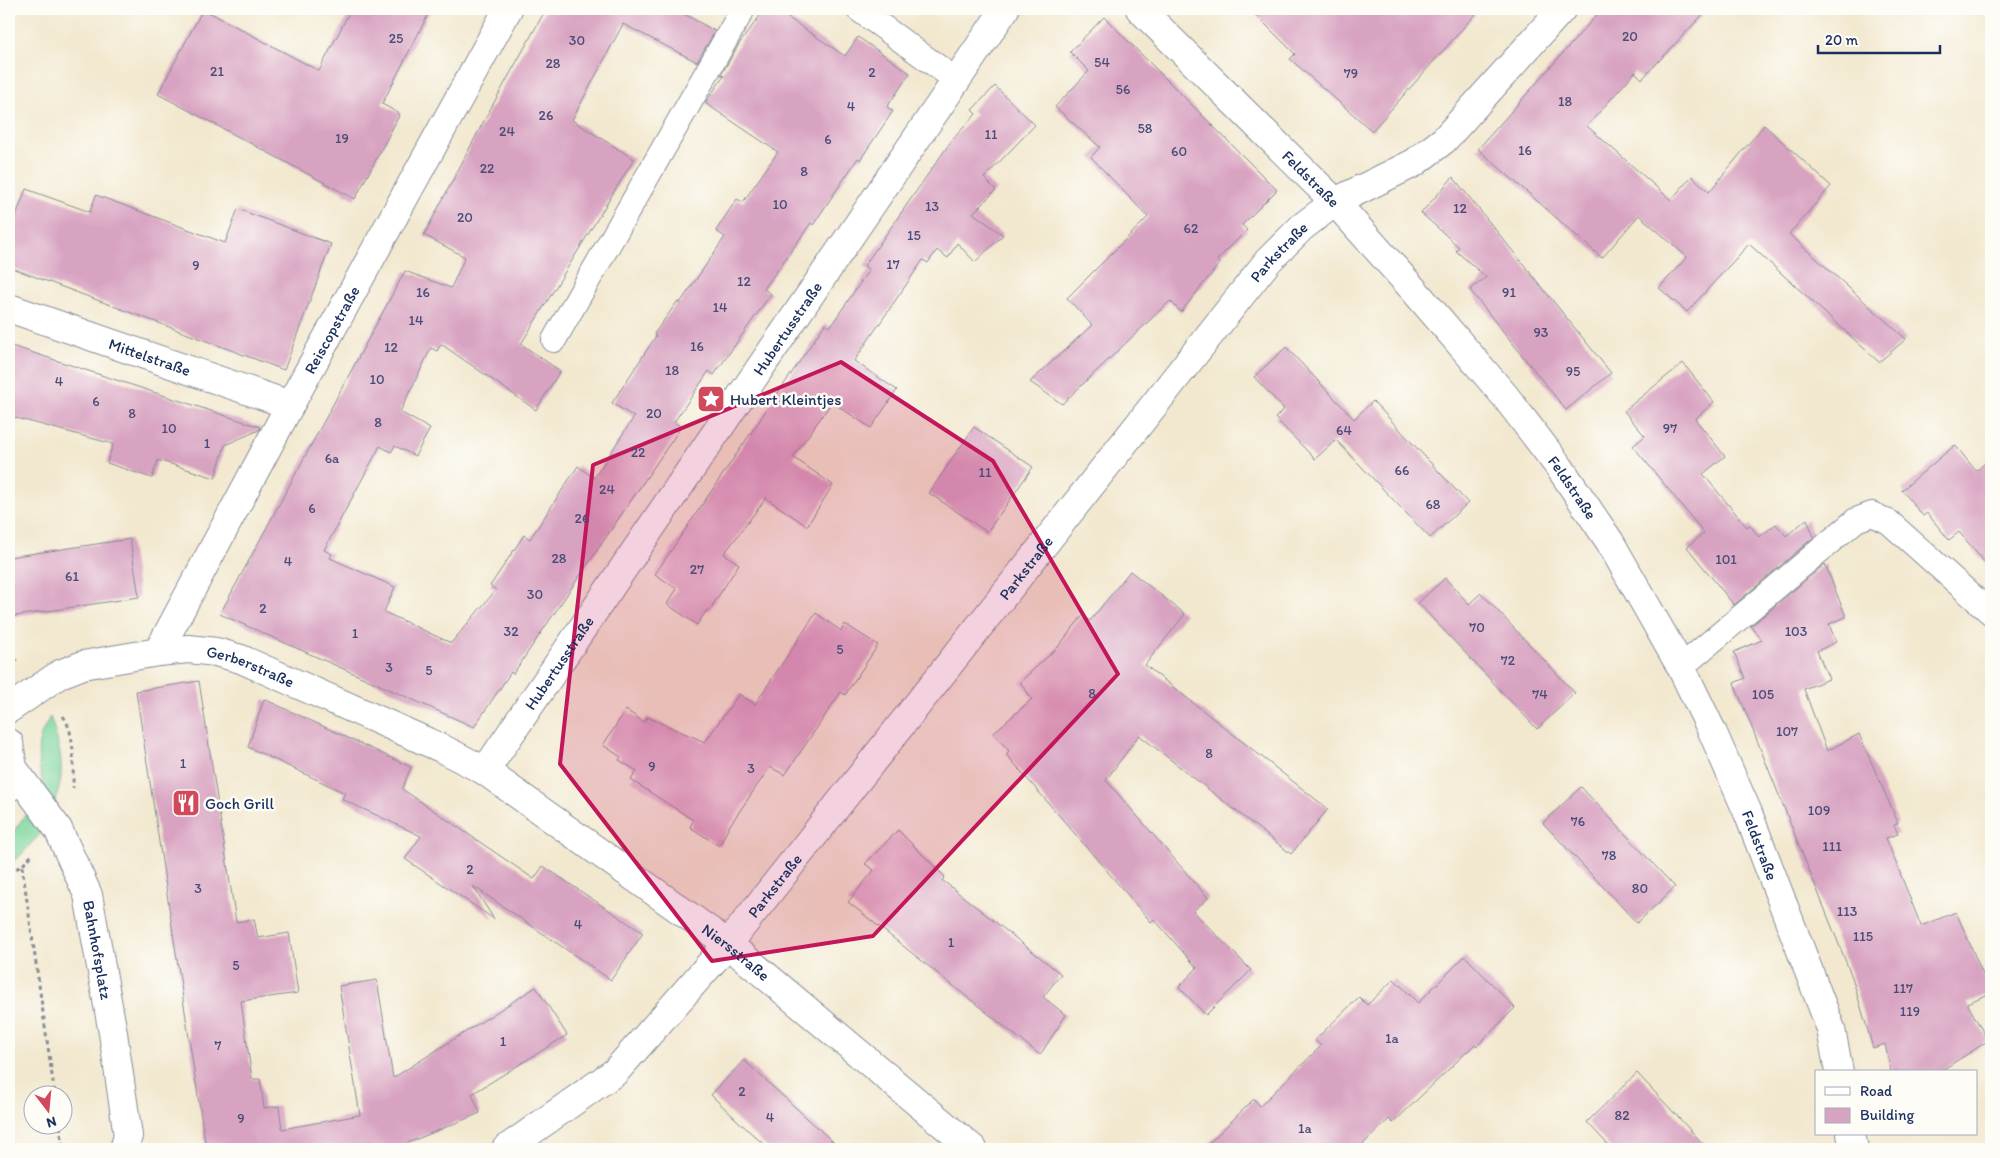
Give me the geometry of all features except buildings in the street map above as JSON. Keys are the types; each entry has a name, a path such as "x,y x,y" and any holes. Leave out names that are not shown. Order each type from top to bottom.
{"street":[{"name":"Reiscopstraße","path":"158,652 290,405 508,9"},
{"name":"Hubertusstraße","path":"485,771 1005,9"},
{"name":"Feldstraße","path":"1140,9 1335,202 1505,396 1560,468 1615,550 1681,667 1712,731 1772,872 1831,1029 1839,1070"},
{"name":"Parkstraße","path":"506,1149 615,1072 728,944 1268,261 1302,227 1335,202 1414,163 1444,140 1562,9"},
{"name":"Mittelstraße","path":"9,308 290,405"},
{"name":"Gerberstraße","path":"9,710 60,674 84,665 158,652 189,649 216,652 241,659 441,748 485,771"},
{"name":"Bahnhofsplatz","path":"10,766 58,829 88,895 113,1033 128,1136 124,1149"},
{"name":"Niersstraße","path":"485,771 728,944 973,1149"},
{"path":"1851,1136 1854,1149"}],"lane":[{"path":"554,340 744,9"},
{"path":"858,9 956,80"},
{"path":"1681,667 1856,520 1872,514 1889,522 1991,613"}],"path":[{"path":"22,866 54,1086"},
{"path":"62,1136 64,1149"}],"highlighted area":[{"path":"841,362 993,461 1118,674 873,936 712,961 560,764 593,465"}],"green space":[{"path":"50,717 61,761 60,783 53,806 43,784 38,751 43,730"},
{"path":"26,814 40,834 19,857 9,864 9,838"}],"place":[{"name":"Hubert Kleintjes","path":"711,399"},
{"name":"Goch Grill","path":"186,803"}]}
